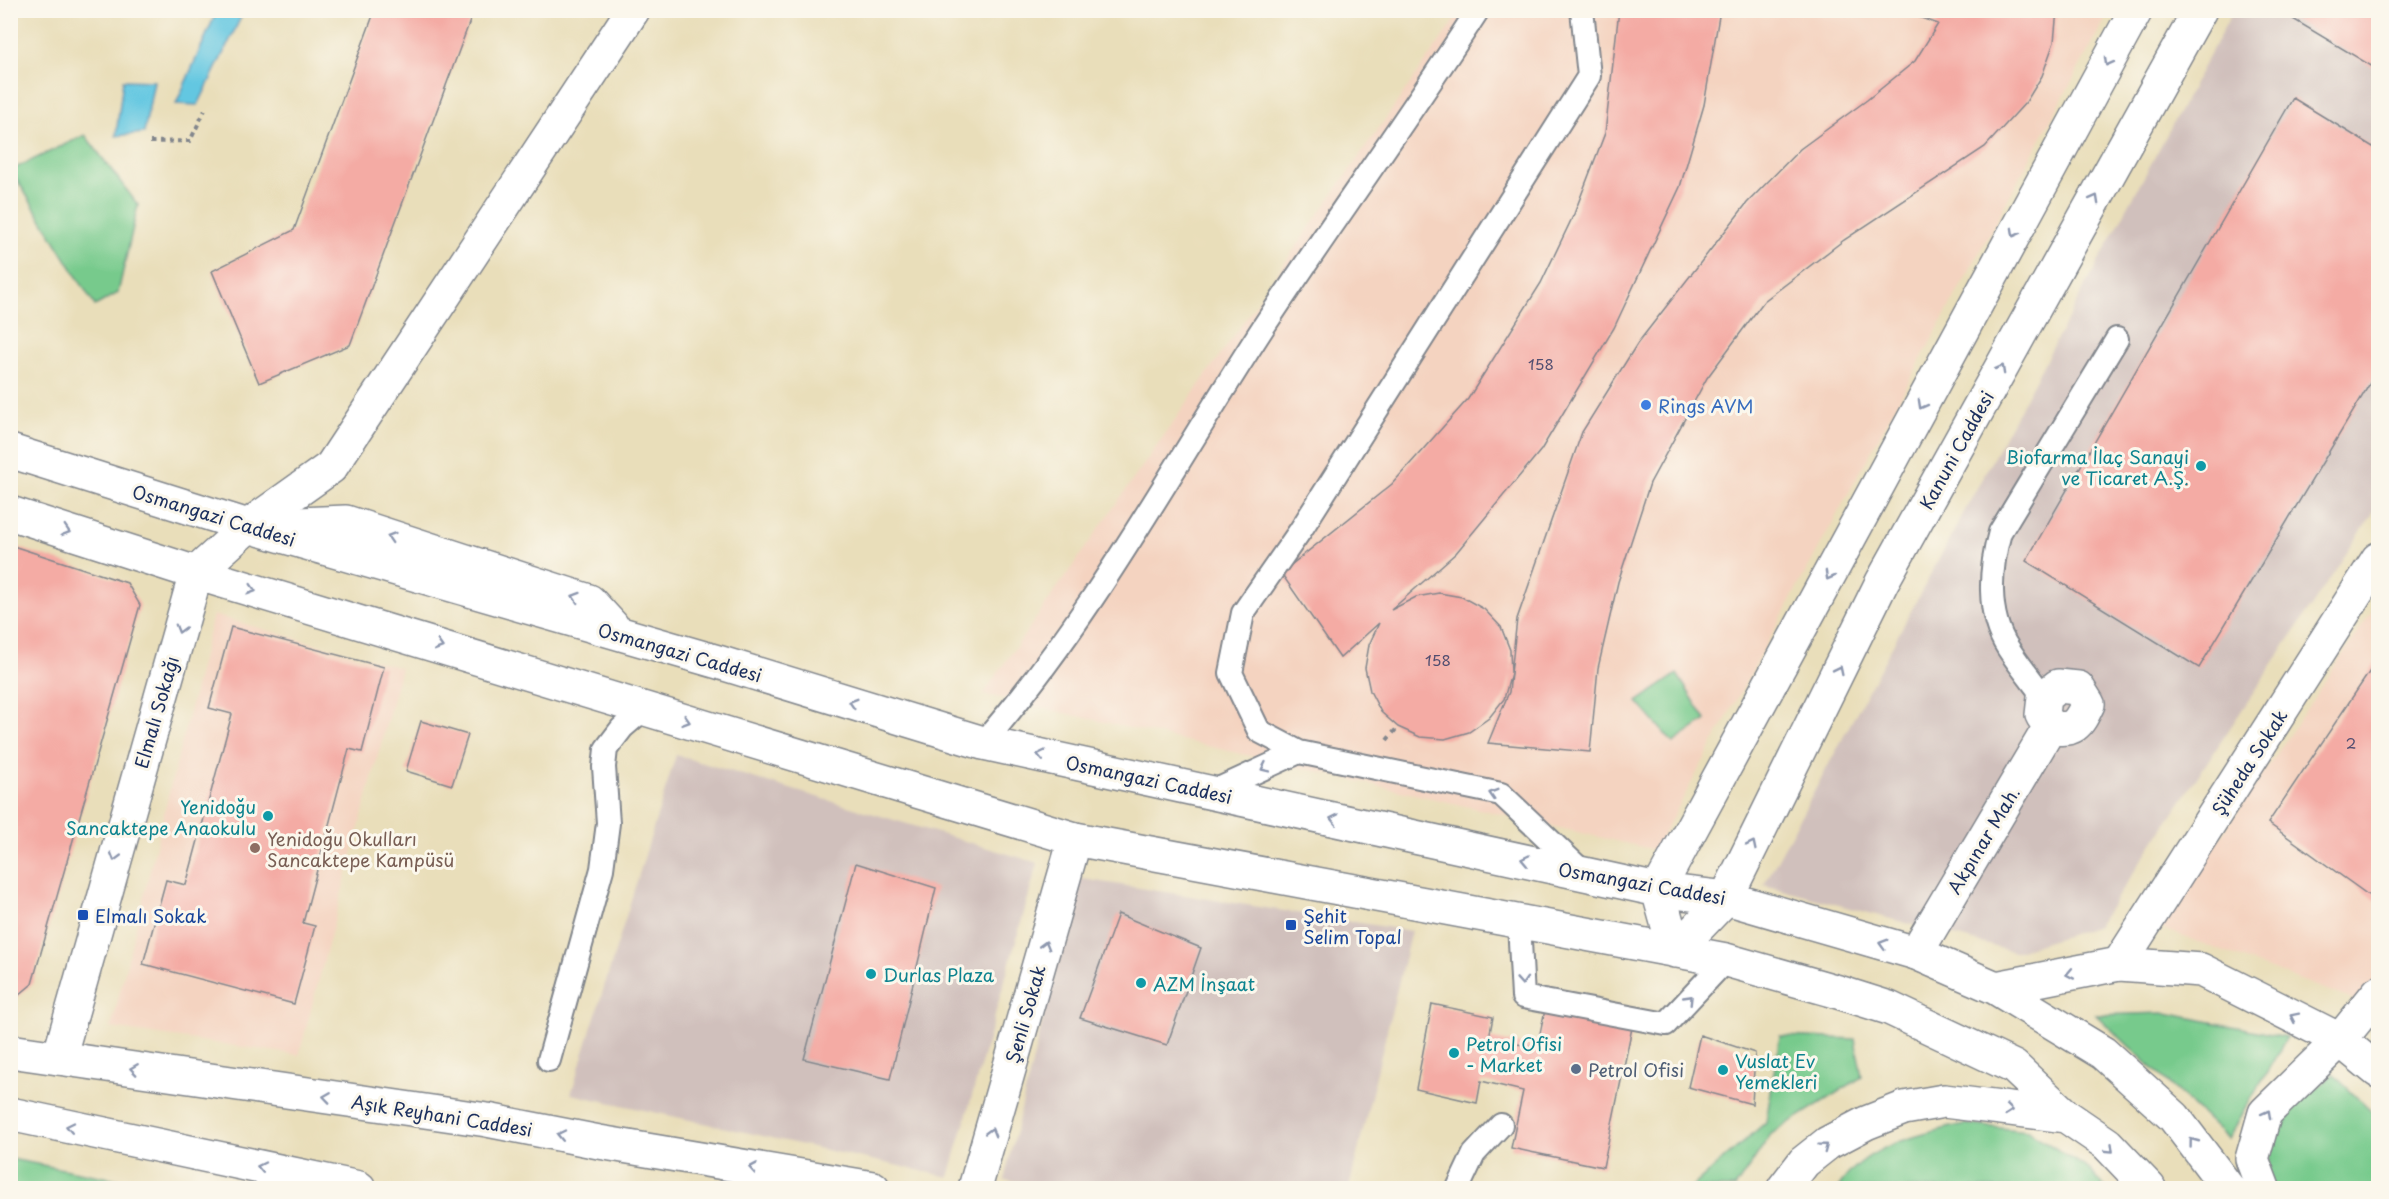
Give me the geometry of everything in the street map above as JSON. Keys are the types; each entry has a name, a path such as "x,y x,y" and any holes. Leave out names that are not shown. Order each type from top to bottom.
{"main road":[{"path":"196,573 248,526 332,467 633,10"},
{"path":"1675,951 1658,890 2136,10"},
{"name":"Kanuni Caddesi","path":"1675,951 1726,898 1882,582 2200,10"},
{"name":"Osmangazi Caddesi","path":"10,452 248,526 983,743 1658,890 1726,898 1916,953 1996,988 2103,1053 2174,1117 2228,1188"},
{"path":"10,513 196,573 1075,839 1726,960 1878,1005 1942,1031 2014,1067 2066,1116 2106,1144 2149,1188"},
{"name":"Şüheda Sokak","path":"2119,964 2379,559"},
{"name":"Elmalı Sokağı","path":"59,1058 196,573"},
{"name":"Akpınar Mah.","path":"1916,953 2047,712"},
{"name":"Şenli Sokak","path":"975,1188 1075,839"},
{"path":"1996,988 2119,964 2201,970 2340,1040 2379,1071"},
{"path":"2263,1188 2252,1159 2265,1113 2340,1040 2379,993"},
{"name":"Aşık Reyhani Caddesi","path":"10,1051 487,1120 599,1143 873,1188"},
{"path":"1784,1188 1804,1162 1828,1143 1851,1130 1904,1108 1944,1101 2066,1116"},
{"path":"10,1114 359,1188"}],"lane":[{"path":"983,743 1023,697 1119,555 1265,325 1419,101 1478,10"},
{"path":"1582,10 1589,76 1300,531 1243,613 1232,673 1259,731 1299,752 1500,794 1584,873"},
{"path":"2047,712 2007,647 2001,632 1992,591 1992,560 2000,532 2117,339"},
{"path":"549,1060 602,869 608,823 606,749 622,728 644,709"},
{"path":"1212,792 1299,752"},
{"path":"1519,922 1523,997 1666,1024 1726,960"},
{"path":"1458,1188 1474,1154 1501,1125"}],"path":[{"path":"150,142 190,141 205,110"}],"shaded area":[{"path":"1461,11 2110,11 1655,850 983,694"},
{"path":"2233,11 2378,11 2378,506 2098,926 2014,952 1764,885"},
{"path":"2378,602 2378,1009 2160,928"},
{"name":"Yenidoğu Okulları Sancaktepe Kampüsü","path":"213,615 401,668 299,1055 111,1028"},
{"path":"676,755 1038,863 949,1177 571,1094"},
{"path":"1077,878 1411,931 1349,1188 1068,1188 1004,1180"}],"green space":[{"path":"85,135 138,205 118,293 95,306 11,170"},
{"path":"1677,674 1706,720 1673,743 1637,702"},
{"path":"2166,1013 2287,1037 2228,1139 2096,1015"},
{"path":"1780,1036 1855,1039 1862,1077 1771,1134 1735,1188 1691,1188 1766,1122"},
{"path":"2333,1074 2378,1118 2378,1188 2266,1188 2274,1124"},
{"path":"1964,1124 2028,1131 2090,1170 2105,1188 1838,1188 1862,1161 1877,1152 1911,1138"},
{"path":"11,1159 161,1188 11,1188"}],"water":[{"path":"217,11 244,11 198,105 176,104"},
{"path":"123,80 154,81 144,133 116,136"}],"building":[{"path":"375,10 474,10 350,345 259,383 212,271 294,230"},
{"path":"1619,10 1720,10 1704,105 1680,187 1614,328 1541,450 1456,553 1391,610 1416,597 1439,593 1462,597 1484,609 1501,627 1510,650 1511,673 1504,699 1489,718 1469,732 1445,739 1420,737 1398,727 1381,712 1370,691 1365,668 1369,645 1379,623 1340,658 1281,573 1392,484 1468,399 1541,283 1574,214 1605,133"},
{"name":"Rings AVM","path":"1899,10 2057,10 2054,42 2042,76 2026,102 1985,147 1844,240 1764,301 1707,378 1650,483 1618,582 1598,668 1590,752 1488,743 1509,692 1517,619 1582,432 1637,344 1747,203 1800,149 1867,100 1915,61 1938,24"},
{"path":"2298,10 2378,10 2378,70 2293,19"},
{"name":"Biofarma İlaç Sanayi ve Ticaret A.Ş.","path":"2293,98 2378,150 2378,370 2199,668 2026,561"},
{"path":"10,545 127,583 140,605 32,984 13,1000 10,1000"},
{"name":"Yenidoğu Okulları Sancaktepe Kampüsü","path":"231,627 384,667 362,752 349,749 303,923 315,926 294,1004 143,964 166,880 186,885 232,714 209,708"},
{"path":"2378,659 2378,902 2268,823"},
{"path":"421,721 468,735 452,785 406,771"},
{"name":"Durlas Plaza","path":"856,863 936,888 890,1079 804,1059"},
{"name":"AZM İnşaat","path":"1118,914 1201,948 1167,1045 1080,1018"},
{"path":"1432,1004 1493,1017 1489,1038 1537,1048 1546,1005 1633,1023 1603,1167 1511,1148 1523,1091 1481,1081 1477,1103 1416,1089"},
{"name":"Vuslat Ev Yemekleri","path":"1700,1035 1755,1053 1752,1104 1688,1087"}],"place":[{"name":"Rings AVM","path":"1646,405"},
{"name":"Biofarma İlaç Sanayi ve Ticaret A.Ş.","path":"2201,466"},
{"name":"Yenidoğu Sancaktepe Anaokulu","path":"268,816"},
{"name":"Yenidoğu Okulları Sancaktepe Kampüsü","path":"255,848"},
{"name":"Elmalı Sokak","path":"83,915"},
{"name":"Şehit Selim Topal","path":"1291,925"},
{"name":"Durlas Plaza","path":"871,974"},
{"name":"AZM İnşaat","path":"1141,983"},
{"name":"Petrol Ofisi - Market","path":"1454,1053"},
{"name":"Petrol Ofisi","path":"1576,1069"},
{"name":"Vuslat Ev Yemekleri","path":"1723,1070"}]}
